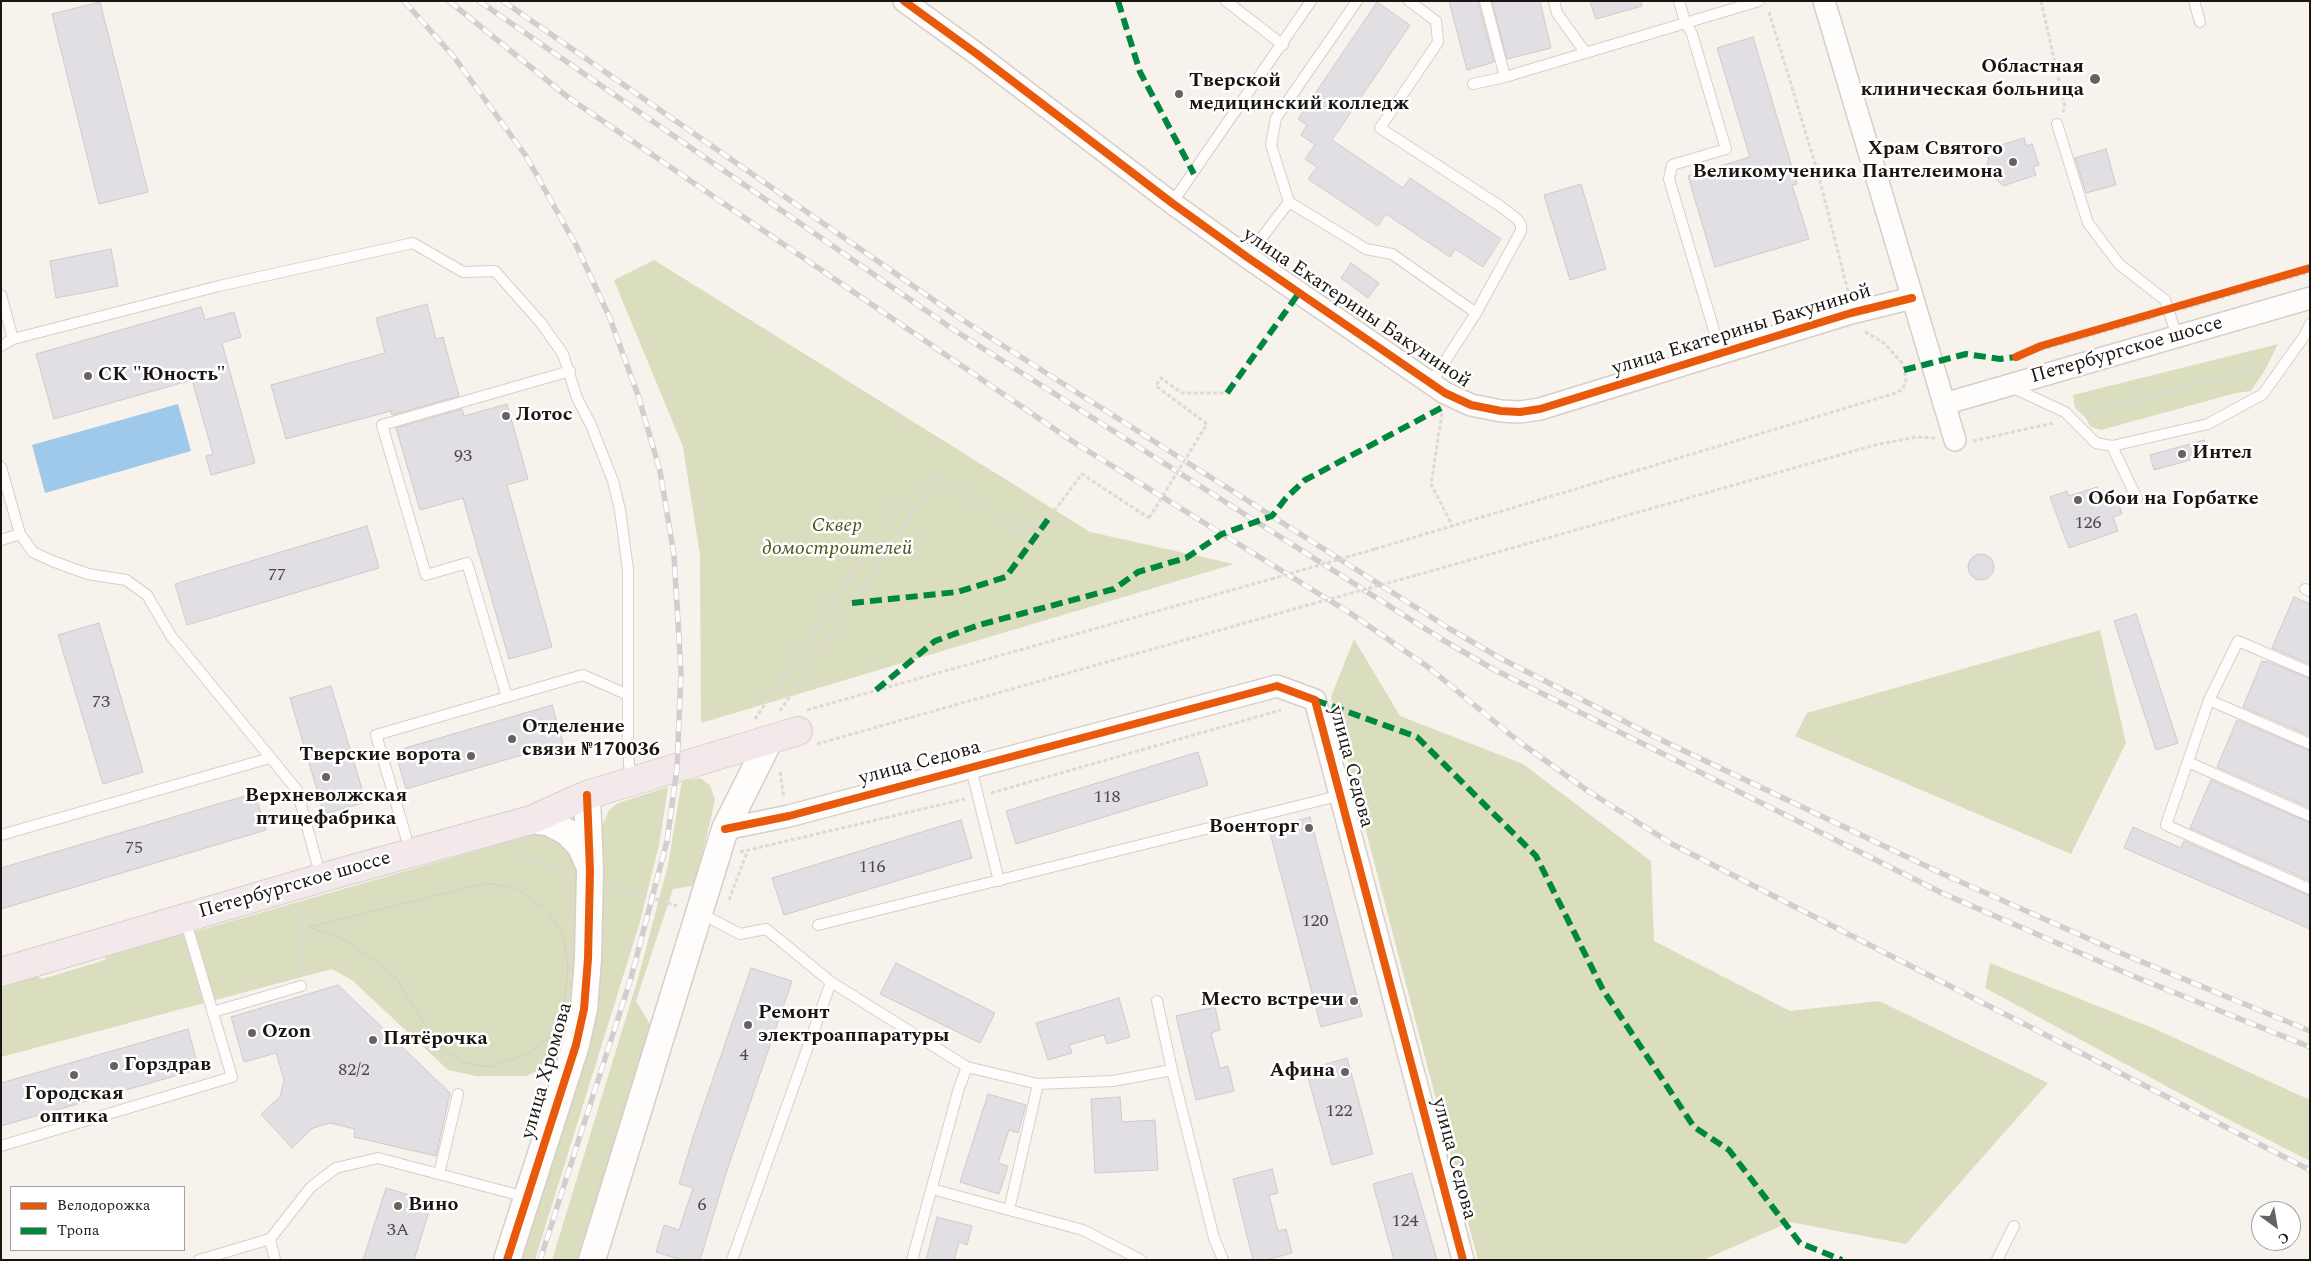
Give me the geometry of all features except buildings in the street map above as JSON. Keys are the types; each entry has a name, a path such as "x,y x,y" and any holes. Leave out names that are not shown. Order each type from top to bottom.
{"main road":[{"name":"Петербургское шоссе","path":"1,954 319,871 531,820 587,795 784,733"},
{"name":"Петербургское шоссе","path":"1,972 184,918 319,871 406,837 524,802 587,795"}],"street":[{"name":"улица Екатерины Бакуниной","path":"904,1 977,54 1172,203 1247,257 1438,388 1481,408 1500,412 1530,411 1851,313 1912,298"},
{"path":"1824,1 1955,440"},
{"name":"Петербургское шоссе","path":"1944,404 2310,298"},
{"name":"улица Седова","path":"725,829 789,816 1277,686 1315,700 1342,795 1463,1260"},
{"path":"592,1260 725,829 784,733"},
{"name":"улица Хромова","path":"507,1260 582,1021 588,960 590,871 587,795"},
{"name":"улица Хромова","path":"531,820 553,824 570,834 583,851 590,871"}],"lane":[{"path":"1226,1 1283,45"},
{"path":"1172,203 1283,45 1311,1"},
{"path":"1357,1 1276,118 1272,145 1289,202 1366,249 1392,254 1476,313"},
{"path":"1409,1 1436,21 1438,42 1380,128 1500,206 1521,225 1521,231 1438,388"},
{"path":"1485,1 1504,77"},
{"path":"1554,1 1557,12 1585,52"},
{"path":"1678,1 1685,22 1692,34 1726,149 1672,164 1669,179 1721,354"},
{"path":"1472,84 1504,77 1759,1"},
{"path":"2194,1 2200,22"},
{"path":"2057,124 2088,224 2119,264 2161,297 2169,309 2177,336"},
{"path":"1247,257 1289,202"},
{"path":"1,346 13,340 219,286 413,243 463,272 495,271 541,323 563,354 570,371 577,398 603,452 620,510 628,570 630,782"},
{"path":"1,295 13,340"},
{"path":"2008,385 2065,412 2096,443 2112,446 2208,424 2263,394 2305,335 2310,324"},
{"path":"507,697 467,563 426,575 382,425 570,371"},
{"path":"2112,446 2137,499"},
{"path":"1,467 20,534 33,552 88,574 126,580 146,595 171,636 297,790 319,871"},
{"path":"1,540 20,534"},
{"path":"2310,672 2238,641 2209,700 2166,826 2310,889"},
{"path":"406,837 376,736 583,675 628,695"},
{"path":"2209,700 2310,744"},
{"path":"1,835 270,758"},
{"path":"2188,762 2310,816"},
{"path":"971,768 999,880"},
{"path":"818,925 1342,795"},
{"path":"699,913 740,934 766,928 831,982 968,1067 1038,1084 1113,1081 1172,1070"},
{"path":"1,1146 232,1077 184,918"},
{"path":"732,1260 831,982"},
{"path":"213,1012 301,986"},
{"path":"1157,1001 1172,1070 1214,1238 1223,1260"},
{"path":"912,1260 959,1088 968,1067"},
{"path":"1009,1210 1038,1084"},
{"path":"439,1174 458,1094"},
{"path":"198,1260 270,1238 311,1187 336,1168 378,1158 527,1197"},
{"path":"932,1189 1082,1230 1141,1260"},
{"path":"1997,1260 2014,1226"},
{"path":"270,1238 275,1260"}],"path":[{"path":"2041,1 2065,107 2057,124"},
{"path":"784,733 1271,579 1453,527 1896,393 1903,389 1906,378 1903,364 1884,343 1863,331 1843,331 1851,313 1843,267 1817,170 1769,11"},
{"path":"2016,357 2041,346 2310,268"},
{"path":"784,733 1312,604 1875,445 1917,437 1974,441 2071,418 2288,358"},
{"path":"784,733 914,511 940,476 1021,532 1049,518 1082,474 1149,518 1207,424 1156,386 1161,378 1182,393 1227,393"},
{"path":"1438,388 1437,445 1431,484 1453,527"},
{"path":"794,840 789,816 784,733 899,503 914,511"},
{"path":"717,855 747,852 978,796 1315,700"},
{"path":"301,900 301,986"}],"green space":[{"name":"Сквер домостроителей","path":"654,260 1090,532 1234,564 701,723 700,555 683,447 614,280"},
{"path":"2278,344 2265,370 2251,391 2236,393 2101,430 2091,427 2085,417 2075,408 2073,395"},
{"path":"2100,630 2126,743 2071,854 1795,736 1807,713"},
{"path":"1354,639 1400,716 1523,764 1651,861 1654,941 1790,1011 1879,1001 2048,1083 1906,1244 1790,1222 1703,1260 1478,1260 1331,697"},
{"path":"700,778 710,785 715,800 697,877 692,886 673,889 636,1001 651,1026 578,1260 552,1260 639,975 668,865 682,781"},
{"path":"668,787 659,845 639,925 535,1260 521,1260 568,1114 588,1039 597,980 603,824 609,810 618,803"},
{"path":"542,832 558,841 573,855 578,874 574,1006 565,1040 552,1064 526,1076 476,1076 448,1070 352,980 332,969 1,1057 1,977 27,970 42,979 105,960 109,945 173,927 183,935"},
{"path":"1990,963 2155,1029 2310,1100 2310,1161 2216,1113 1985,988"}],"water":[{"path":"178,404 191,451 45,493 32,445"}],"tram line":[{"path":"486,883 516,888 548,911 564,936 568,968 565,997 554,1034 528,1054 490,1067 466,1063 435,1042 397,979 380,964 345,940 309,927 486,883"}],"railway":[{"path":"404,1 454,57 526,156 577,247 609,316 638,395 660,471 674,555 681,672 677,768 667,841 631,978 540,1260"},
{"path":"449,1 569,98 1075,443 1350,613 1428,667 1518,741 1588,791 1672,844 2310,1170"},
{"path":"479,1 954,330 1443,640 1493,669 1942,893 2133,976 2310,1047"},
{"path":"503,1 961,319 1450,629 1500,658 1653,736 1943,874 2123,954 2310,1031"}],"marked path":[{"path":"1118,1 1140,72 1194,174"},
{"path":"1227,393 1299,293"},
{"path":"1904,370 1966,354 2000,359 2016,357"},
{"path":"876,690 935,641 979,625 1114,589 1138,572 1186,558 1222,534 1272,516 1286,498 1305,480 1443,407"},
{"path":"852,603 957,592 1006,577 1049,518"},
{"path":"1315,700 1417,737 1536,856 1603,990 1694,1127 1729,1150 1800,1243 1842,1260"}],"cycle path":[{"path":"904,1 977,54 1172,203 1247,257 1445,393 1471,405 1501,411 1520,412 1540,409 1851,313 1912,298"},
{"path":"2016,357 2041,346 2310,268"},
{"path":"725,829 789,816 1277,686 1315,700 1463,1260"},
{"path":"507,1260 576,1045 584,1009 588,959 590,871 587,795"}],"place":[{"name":"Областная клиническая больница","path":"2095,79"},
{"name":"Тверской медицинский колледж","path":"1179,94"},
{"name":"Храм Святого Великомученика Пантелеимона","path":"2013,162"},
{"name":"СК \"Юность\"","path":"88,376"},
{"name":"Лотос","path":"506,416"},
{"name":"Интел","path":"2182,454"},
{"name":"Обои на Горбатке","path":"2078,500"},
{"name":"Отделение связи №170036","path":"512,739"},
{"name":"Тверские ворота","path":"471,756"},
{"name":"Верхневолжская птицефабрика","path":"326,777"},
{"name":"Военторг","path":"1309,828"},
{"name":"Место встречи","path":"1354,1001"},
{"name":"Ремонт электроаппаратуры","path":"748,1025"},
{"name":"Ozon","path":"252,1033"},
{"name":"Пятёрочка","path":"373,1040"},
{"name":"Горздрав","path":"114,1066"},
{"name":"Афина","path":"1345,1072"},
{"name":"Городская оптика","path":"74,1075"},
{"name":"Вино","path":"398,1206"}]}
